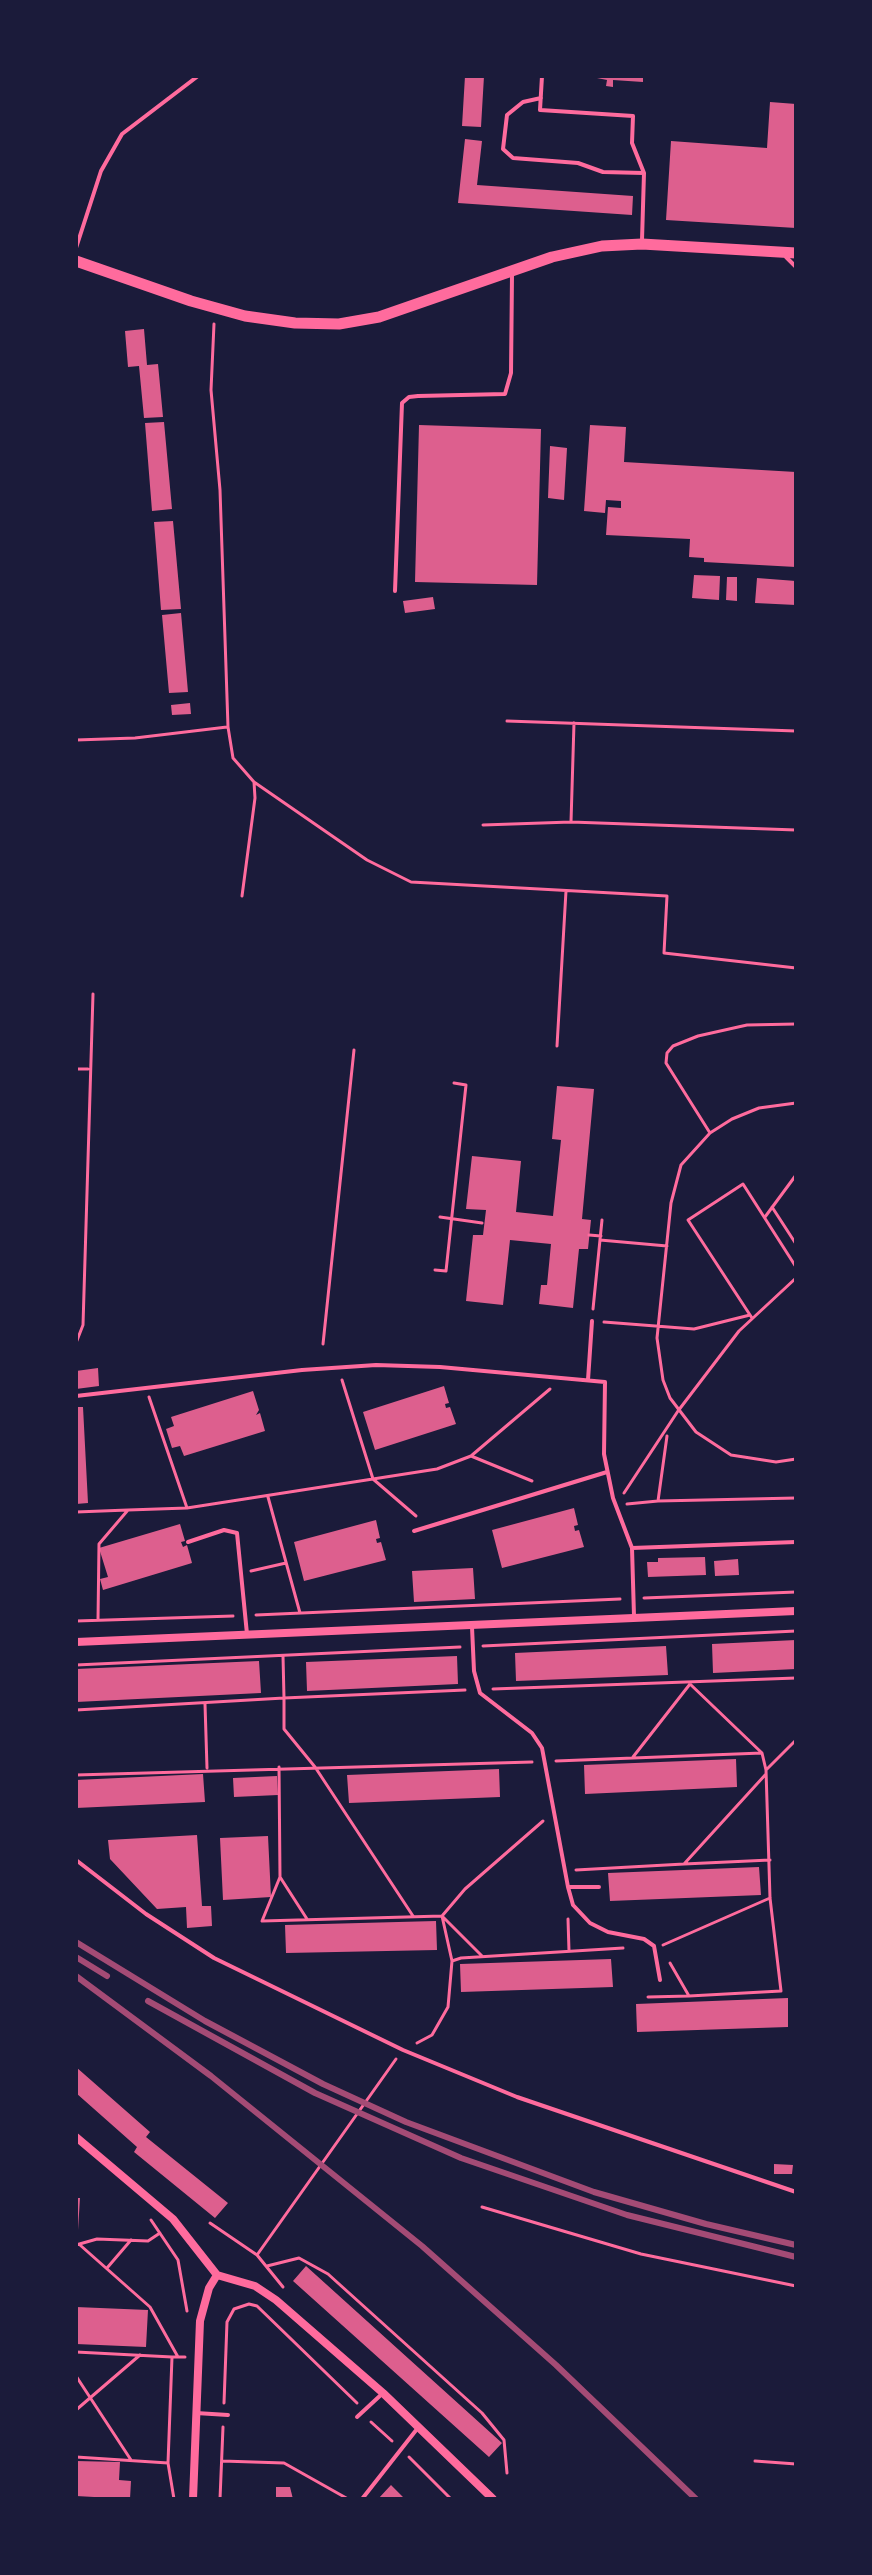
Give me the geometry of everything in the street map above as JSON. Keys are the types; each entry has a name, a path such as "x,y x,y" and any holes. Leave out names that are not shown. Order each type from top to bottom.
{"street":[{"path":"76,261 216,308 295,323 359,321 568,253 642,244 796,253"},
{"path":"76,1642 796,1611"},
{"path":"76,2137 173,2219 217,2275 266,2292 383,2393 493,2499"},
{"path":"193,2499 200,2321 209,2288 217,2275"}],"lane":[{"path":"76,248 101,171 122,134 198,76"},
{"path":"542,76 540,110 633,116 632,143 644,173 642,244"},
{"path":"541,98 523,102 507,115 503,127 503,149 513,158 578,163 603,172 644,173"},
{"path":"782,252 796,267"},
{"path":"395,591 402,403 409,397 418,396 505,394 511,373 512,272"},
{"path":"588,1380 592,1321"},
{"path":"76,1396 338,1367 410,1365 605,1382 602,1434 607,1472 632,1548 634,1619"},
{"path":"414,1531 607,1472"},
{"path":"188,1542 232,1529 241,1545 247,1637"},
{"path":"632,1548 796,1542"},
{"path":"472,1627 478,1689 486,1701 538,1740 545,1761 563,1870 573,1905 590,1923 608,1932 644,1939 654,1946 660,1980"},
{"path":"76,1860 146,1914 214,1958 403,2050 517,2097 796,2192"},
{"path":"568,1887 599,1887"},
{"path":"360,2416 383,2393"},
{"path":"196,2413 226,2415"},
{"path":"362,2499 419,2428"}],"path":[{"path":"216,308 211,390 220,490 228,727 233,758 254,782 367,860 411,882 667,896 664,953 796,968"},
{"path":"507,721 796,731"},
{"path":"571,822 574,723"},
{"path":"76,740 135,738 228,727"},
{"path":"242,896 255,798 254,782"},
{"path":"483,825 571,822 796,830"},
{"path":"557,1046 566,891"},
{"path":"76,1343 83,1325 93,994"},
{"path":"710,1133 666,1063 667,1053 673,1046 710,1033 747,1025 796,1024"},
{"path":"323,1344 354,1050"},
{"path":"76,1069 89,1069"},
{"path":"435,1270 446,1271 466,1085 454,1083"},
{"path":"796,1103 759,1108 710,1133 681,1165 671,1203 658,1327 663,1380 678,1411 696,1432 731,1455 776,1462 796,1459"},
{"path":"764,1218 796,1175"},
{"path":"751,1317 688,1220 743,1184 796,1267"},
{"path":"772,1206 796,1244"},
{"path":"440,1217 482,1223"},
{"path":"602,1220 592,1321 694,1329 751,1317"},
{"path":"589,1235 667,1246"},
{"path":"616,1505 668,1432 678,1411 751,1317 796,1278"},
{"path":"338,1367 373,1479 428,1527"},
{"path":"76,1512 187,1508 437,1469 471,1456 564,1377"},
{"path":"146,1389 187,1508"},
{"path":"658,1501 668,1432"},
{"path":"471,1456 550,1489"},
{"path":"268,1497 300,1613"},
{"path":"616,1505 796,1498"},
{"path":"98,1620 99,1544 128,1510"},
{"path":"243,1572 286,1563"},
{"path":"76,1621 796,1592"},
{"path":"76,1665 796,1631"},
{"path":"283,1656 284,1729 315,1767 413,1916"},
{"path":"76,1710 478,1689 796,1678"},
{"path":"648,1997 781,1991 770,1898 771,1860 762,1753 690,1684"},
{"path":"633,1758 690,1684"},
{"path":"205,1704 207,1769"},
{"path":"684,1864 796,1740"},
{"path":"76,1775 762,1753"},
{"path":"279,1767 280,1877 262,1921 442,1916 482,1956"},
{"path":"442,1916 465,1889 552,1813"},
{"path":"563,1870 771,1860"},
{"path":"280,1877 307,1919"},
{"path":"654,1946 770,1898"},
{"path":"257,2255 403,2050 432,2035 441,2023 448,2007 452,1961 442,1916"},
{"path":"452,1961 482,1956 625,1948"},
{"path":"667,1958 689,1996"},
{"path":"482,2207 641,2254 796,2286"},
{"path":"210,2223 257,2255 285,2290"},
{"path":"78,2245 97,2239 148,2241 160,2233"},
{"path":"107,2268 131,2240"},
{"path":"78,2245 150,2307 178,2357"},
{"path":"170,2247 183,2277 187,2320"},
{"path":"267,2266 299,2258 328,2274 482,2413 504,2440 507,2473"},
{"path":"220,2499 226,2415 227,2322 234,2309 249,2304 257,2306 352,2396 360,2416 401,2449 451,2499"},
{"path":"76,2352 186,2357 186,2345"},
{"path":"76,2410 140,2355"},
{"path":"172,2357 168,2463 174,2499"},
{"path":"76,2376 131,2460"},
{"path":"76,2457 168,2463"},
{"path":"222,2461 284,2463 348,2499"},
{"path":"755,2461 796,2464"}],"building":[{"path":"465,76 484,76 481,127 462,126"},
{"path":"587,76 643,76 643,82 613,80 613,87 606,86 607,80"},
{"path":"770,102 796,104 796,228 666,220 671,141 767,148"},
{"path":"465,139 482,141 477,185 633,196 632,215 458,203"},
{"path":"144,329 147,365 158,364 163,417 144,418 139,366 128,367 125,331"},
{"path":"164,422 172,509 152,511 145,423"},
{"path":"419,425 541,429 537,585 415,582"},
{"path":"590,425 626,427 624,462 796,472 796,567 704,562 704,558 689,557 690,539 606,535 608,507 621,508 621,501 606,500 605,513 584,511"},
{"path":"550,446 567,448 564,500 548,498"},
{"path":"173,521 181,609 161,610 154,522"},
{"path":"694,575 720,576 719,600 692,598"},
{"path":"727,577 737,577 737,601 726,600"},
{"path":"757,578 796,581 796,605 755,603"},
{"path":"433,597 435,609 405,613 403,601"},
{"path":"181,613 188,692 169,693 162,615"},
{"path":"190,703 191,714 172,715 171,705"},
{"path":"557,1086 594,1089 582,1219 591,1220 588,1249 579,1249 573,1308 539,1304 541,1285 547,1285 551,1244 510,1240 503,1305 466,1301 473,1235 483,1235 486,1210 466,1209 472,1156 521,1161 516,1212 553,1216 561,1140 552,1139"},
{"path":"98,1368 99,1386 76,1389 76,1371"},
{"path":"444,1386 449,1403 445,1404 446,1408 450,1407 456,1424 375,1450 363,1412"},
{"path":"253,1391 259,1410 256,1415 260,1413 265,1431 184,1456 180,1446 172,1448 166,1429 174,1426 171,1417"},
{"path":"76,1407 83,1407 88,1503 76,1504"},
{"path":"574,1508 578,1525 574,1526 575,1531 579,1530 584,1547 502,1568 492,1530"},
{"path":"376,1520 380,1538 376,1539 377,1543 381,1542 386,1560 304,1581 294,1542"},
{"path":"180,1524 185,1541 181,1542 183,1547 187,1545 192,1563 103,1590 100,1579 108,1577 99,1548"},
{"path":"705,1557 706,1575 648,1577 647,1562 658,1562 658,1558"},
{"path":"738,1559 739,1575 715,1576 714,1561"},
{"path":"473,1568 475,1599 414,1602 412,1571"},
{"path":"796,1640 796,1669 713,1673 712,1644"},
{"path":"666,1646 668,1675 516,1681 515,1653"},
{"path":"457,1656 458,1684 307,1691 306,1662"},
{"path":"259,1661 261,1693 76,1702 76,1669"},
{"path":"736,1759 737,1787 585,1794 584,1765"},
{"path":"499,1769 500,1797 349,1803 347,1775"},
{"path":"203,1774 205,1802 76,1808 76,1780"},
{"path":"277,1776 278,1795 234,1797 233,1778"},
{"path":"197,1835 202,1906 211,1906 212,1926 187,1928 186,1907 157,1909 110,1859 108,1840"},
{"path":"268,1836 271,1897 223,1900 220,1838"},
{"path":"759,1867 761,1895 610,1901 608,1873"},
{"path":"436,1921 437,1950 286,1953 285,1925"},
{"path":"611,1959 613,1987 461,1992 460,1964"},
{"path":"788,1998 788,2027 637,2032 636,2004"},
{"path":"76,2067 150,2132 146,2137 228,2203 215,2218 134,2152 137,2147 76,2093"},
{"path":"774,2164 793,2165 792,2174 774,2174"},
{"path":"76,2198 80,2198 78,2230 76,2230"},
{"path":"306,2266 502,2443 489,2457 293,2281"},
{"path":"76,2307 148,2310 146,2347 76,2344"},
{"path":"76,2461 120,2462 119,2480 131,2481 130,2499 76,2496"},
{"path":"391,2485 405,2499 378,2499"},
{"path":"276,2487 290,2487 293,2499 276,2499"}],"railway":[{"path":"76,1942 205,2021 323,2084 406,2122 594,2192 706,2224 796,2245"},
{"path":"76,1957 107,1976"},
{"path":"76,1976 211,2076 422,2246 556,2365 696,2499"},
{"path":"148,2001 315,2093 461,2158 627,2215 796,2257"}]}
